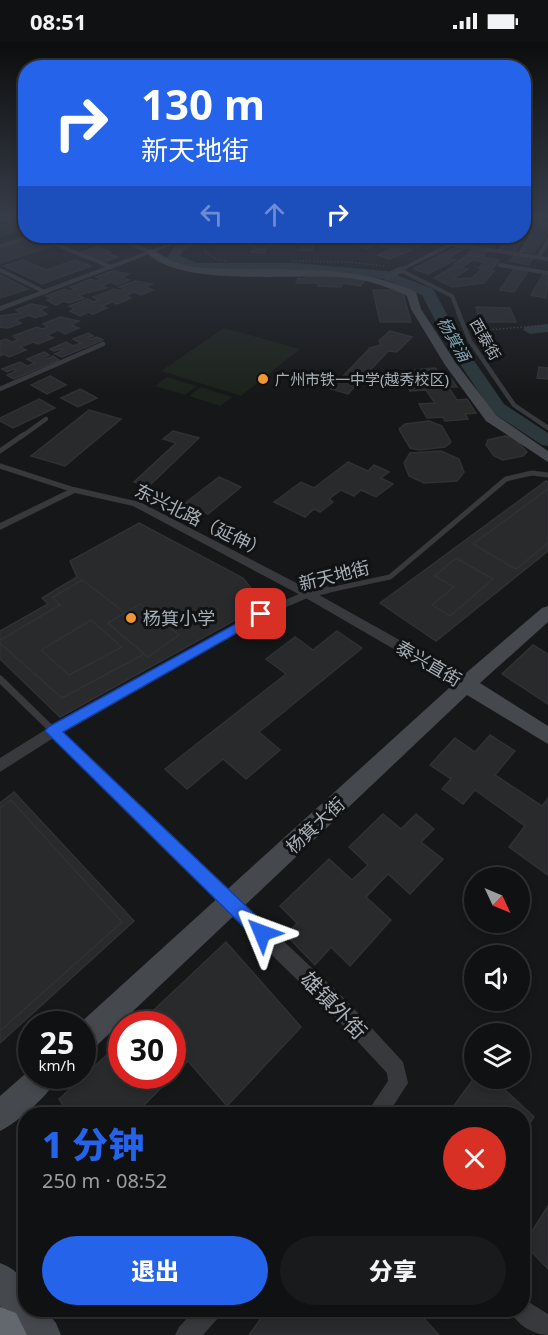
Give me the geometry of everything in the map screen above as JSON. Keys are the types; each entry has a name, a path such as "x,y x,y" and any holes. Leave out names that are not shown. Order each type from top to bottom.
{"highway":[{"path":"0,1329 5,1335"}],"street":[{"path":"1,309 92,274"},
{"path":"317,274 384,279 412,294 416,309 451,364 490,418 548,458"},
{"path":"384,279 392,274"},
{"path":"0,528 74,490"},
{"name":"东兴北路（延伸）","path":"74,490 136,504 308,594"},
{"name":"泰兴直街","path":"308,594 466,684 548,736"},
{"name":"杨箕大街","path":"96,1027 466,684 548,612"},
{"path":"0,766 53,731"},
{"name":"雄镇外街","path":"128,804 340,1008 396,1070 398,1083 381,1107"},
{"path":"0,1116 30,1089"},
{"path":"0,1279 18,1302"},
{"path":"530,1316 548,1328"},
{"path":"30,1317 44,1335"},
{"path":"187,1335 204,1317"}],"lane":[{"path":"9,274 45,292"},
{"name":"西泰街","path":"409,274 452,296 466,332 514,405 548,428"},
{"path":"0,389 103,344"},
{"path":"0,451 46,419"},
{"path":"0,466 74,490"},
{"name":"新天地街","path":"53,731 261,614 308,594 390,577 506,479 532,473 548,475"},
{"name":"雄镇外街","path":"0,680 128,804"}],"path":[{"path":"466,332 548,325"}],"shaded area":[{"path":"224,328 300,349 241,396 161,371"},
{"path":"167,377 197,386 185,395 155,386"},
{"path":"201,387 232,397 220,406 189,396"}],"building":[{"path":"22,274 68,274 42,284"},
{"path":"103,274 128,274 122,277 129,280 117,285 111,282 101,286 107,288 78,295 84,298 69,303 64,301 56,305 47,300 52,298 46,296 65,289 70,291 76,289 70,287 91,279 97,281 102,279 96,277"},
{"path":"440,274 460,274 453,279 472,278 476,274 491,274 484,283 452,287 434,278"},
{"path":"510,274 526,274 514,292 500,290"},
{"path":"543,274 548,274 546,298 531,295"},
{"path":"0,275 28,289 0,298"},
{"path":"306,276 343,277 365,281 360,286 343,283 341,287 318,286 317,283 296,283 298,278 305,279"},
{"path":"135,281 152,284 146,287 153,290 141,295 134,292 125,296 131,298 117,304 112,302 102,306 107,308 93,314 88,312 80,316 70,311 75,309 69,306 88,299 94,302 99,300 93,297 114,289 120,291 125,289 119,287"},
{"path":"373,290 402,290 411,322 380,322"},
{"path":"31,304 47,307 40,310 47,314 35,318 29,315 16,320 21,323 8,328 0,327 0,316 21,313 16,310"},
{"path":"476,307 510,308 516,322 480,322"},
{"path":"60,317 79,321 71,325 79,328 65,334 58,330 47,335 53,338 38,344 33,342 20,347 26,350 9,357 4,354 0,356 0,341 18,340 13,336 37,327 42,329 48,327 43,324"},
{"path":"390,331 412,337 397,352 388,351 348,394 331,389 370,348 381,345 379,341"},
{"path":"88,333 93,336 88,337 91,339 97,337 103,340 62,357 55,354 64,350 50,349 66,342 73,346 81,343 73,339"},
{"path":"44,352 49,355 44,357 47,359 53,356 59,360 14,379 7,375 16,371 14,369 7,372 2,369 20,362 27,366 35,363 27,359"},
{"path":"539,367 548,368 548,379 537,378"},
{"path":"435,368 440,374 448,374 457,387 448,387 457,400 467,399 476,413 465,414 468,419 445,421 443,417 427,418 419,404 435,403 426,390 410,391 402,378 419,377 415,370"},
{"path":"50,376 66,385 47,394 31,385"},
{"path":"80,389 97,398 78,407 61,398"},
{"path":"39,399 55,408 13,428 0,421 0,418"},
{"path":"89,410 121,419 65,466 31,456"},
{"path":"429,421 442,426 451,442 445,447 419,450 410,448 399,429 405,424"},
{"path":"173,431 199,438 148,487 134,482 176,443 163,439"},
{"path":"505,436 514,438 527,452 523,456 503,460 494,456 486,445 488,440"},
{"path":"441,451 459,459 464,472 457,481 424,483 409,476 404,463 410,453"},
{"path":"348,462 368,471 374,465 389,472 381,478 393,484 376,497 361,490 354,496 341,490 329,499 333,502 320,512 314,509 305,517 274,502 301,482 314,488"},
{"path":"219,477 241,487 208,514 185,503"},
{"path":"546,481 548,482 548,551 436,641 380,603"},
{"path":"548,489 548,543 516,569 473,544"},
{"name":"杨箕小学","path":"139,523 243,578 264,604 60,717 0,659 0,631 48,604 42,598 77,577 70,561"},
{"path":"456,558 493,579 450,616 432,605 454,587 435,576"},
{"path":"82,580 125,613 108,623 144,654 62,698 0,643 0,640 60,605 53,597","holes":["91,620 122,647 69,675 41,650"]},
{"path":"140,604 179,635 148,657 108,623"},
{"path":"337,631 362,648 259,732 280,750 246,779 223,759 187,789 165,769 286,674 266,659 295,637 313,650"},
{"path":"533,645 548,654 548,704 502,674"},
{"path":"490,735 515,751 495,775 542,806 548,798 548,875 509,847 525,826 475,790 463,804 442,789 451,779 430,765 455,738 475,752"},
{"path":"14,792 134,921 35,1011 18,1011 18,1027 0,1043 0,803"},
{"path":"11,800 122,922 22,1011 18,1011 18,1015 0,1031 0,808"},
{"path":"383,814 401,829 416,814 434,829 421,842 443,859 410,894 388,874 366,897 391,920 350,966 331,947 315,965 286,935 297,923 280,906 329,859 352,880 368,865 349,847"},
{"path":"226,942 301,1027 227,1106 188,1061 186,1063 186,1011 153,1011"},
{"path":"108,1054 108,1089 160,1089 142,1107 64,1107 59,1099 70,1089 96,1089 96,1065"},
{"path":"466,1089 504,1089 523,1107 453,1107"},
{"path":"548,1206 548,1269 530,1250 530,1234"},
{"path":"262,1317 422,1317 439,1335 249,1335"}],"waterway":[{"name":"杨箕涌","path":"379,274 387,275 428,292 458,349 498,408 548,441"},
{"path":"530,330 548,328"}],"place":[{"name":"广州市铁一中学(越秀校区)","path":"263,379"},
{"name":"杨箕小学","path":"131,618"}],"route":[{"path":"261,614 53,731 262,933"}]}
